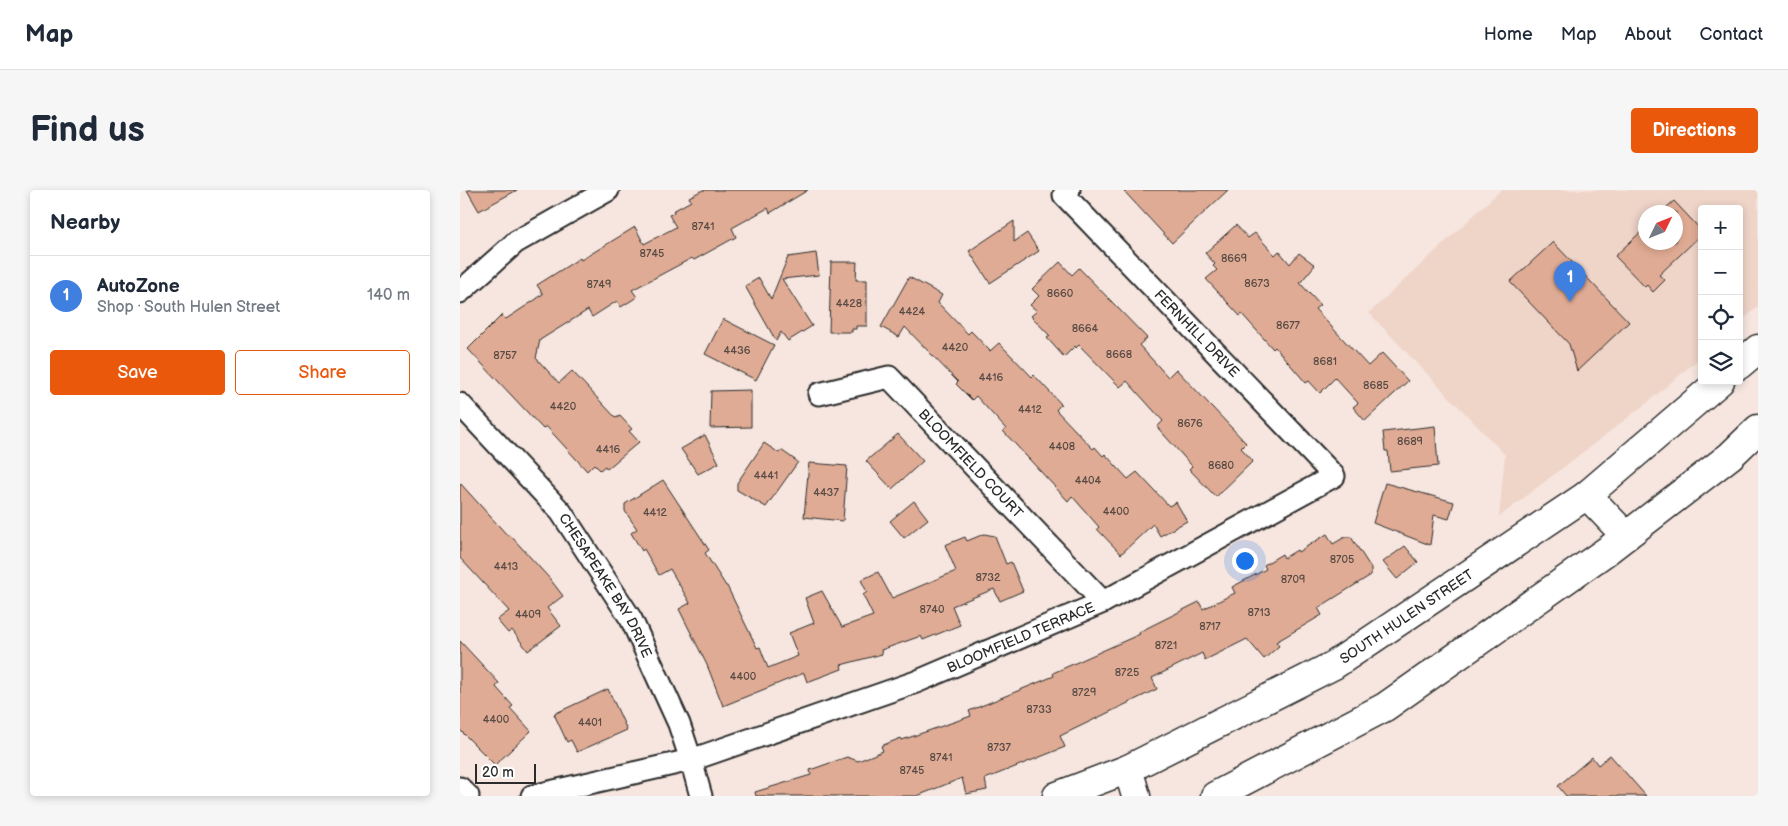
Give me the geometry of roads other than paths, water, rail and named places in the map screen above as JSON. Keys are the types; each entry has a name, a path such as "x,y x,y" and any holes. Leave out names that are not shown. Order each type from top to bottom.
{"main road":[{"path":"1743,362 1758,349"},
{"name":"SOUTH HULEN STREET","path":"1057,796 1128,769 1334,665 1587,495 1715,385"},
{"path":"1215,796 1385,707 1608,550 1730,456 1758,429"},
{"path":"1587,495 1626,536"},
{"path":"1128,769 1136,796"}],"street":[{"path":"460,292 516,242 608,190"},
{"name":"FERNHILL DRIVE","path":"1069,190 1064,195 1334,476"},
{"name":"BLOOMFIELD COURT","path":"819,394 889,377 1103,602"},
{"name":"CHESAPEAKE BAY DRIVE","path":"460,404 561,512 631,619 679,724 701,796"},
{"name":"BLOOMFIELD TERRACE","path":"532,796 691,760 916,682 1103,602 1334,476"},
{"path":"460,788 468,796"}],"place":[{"name":"AutoZone","path":"1570,302"}]}
